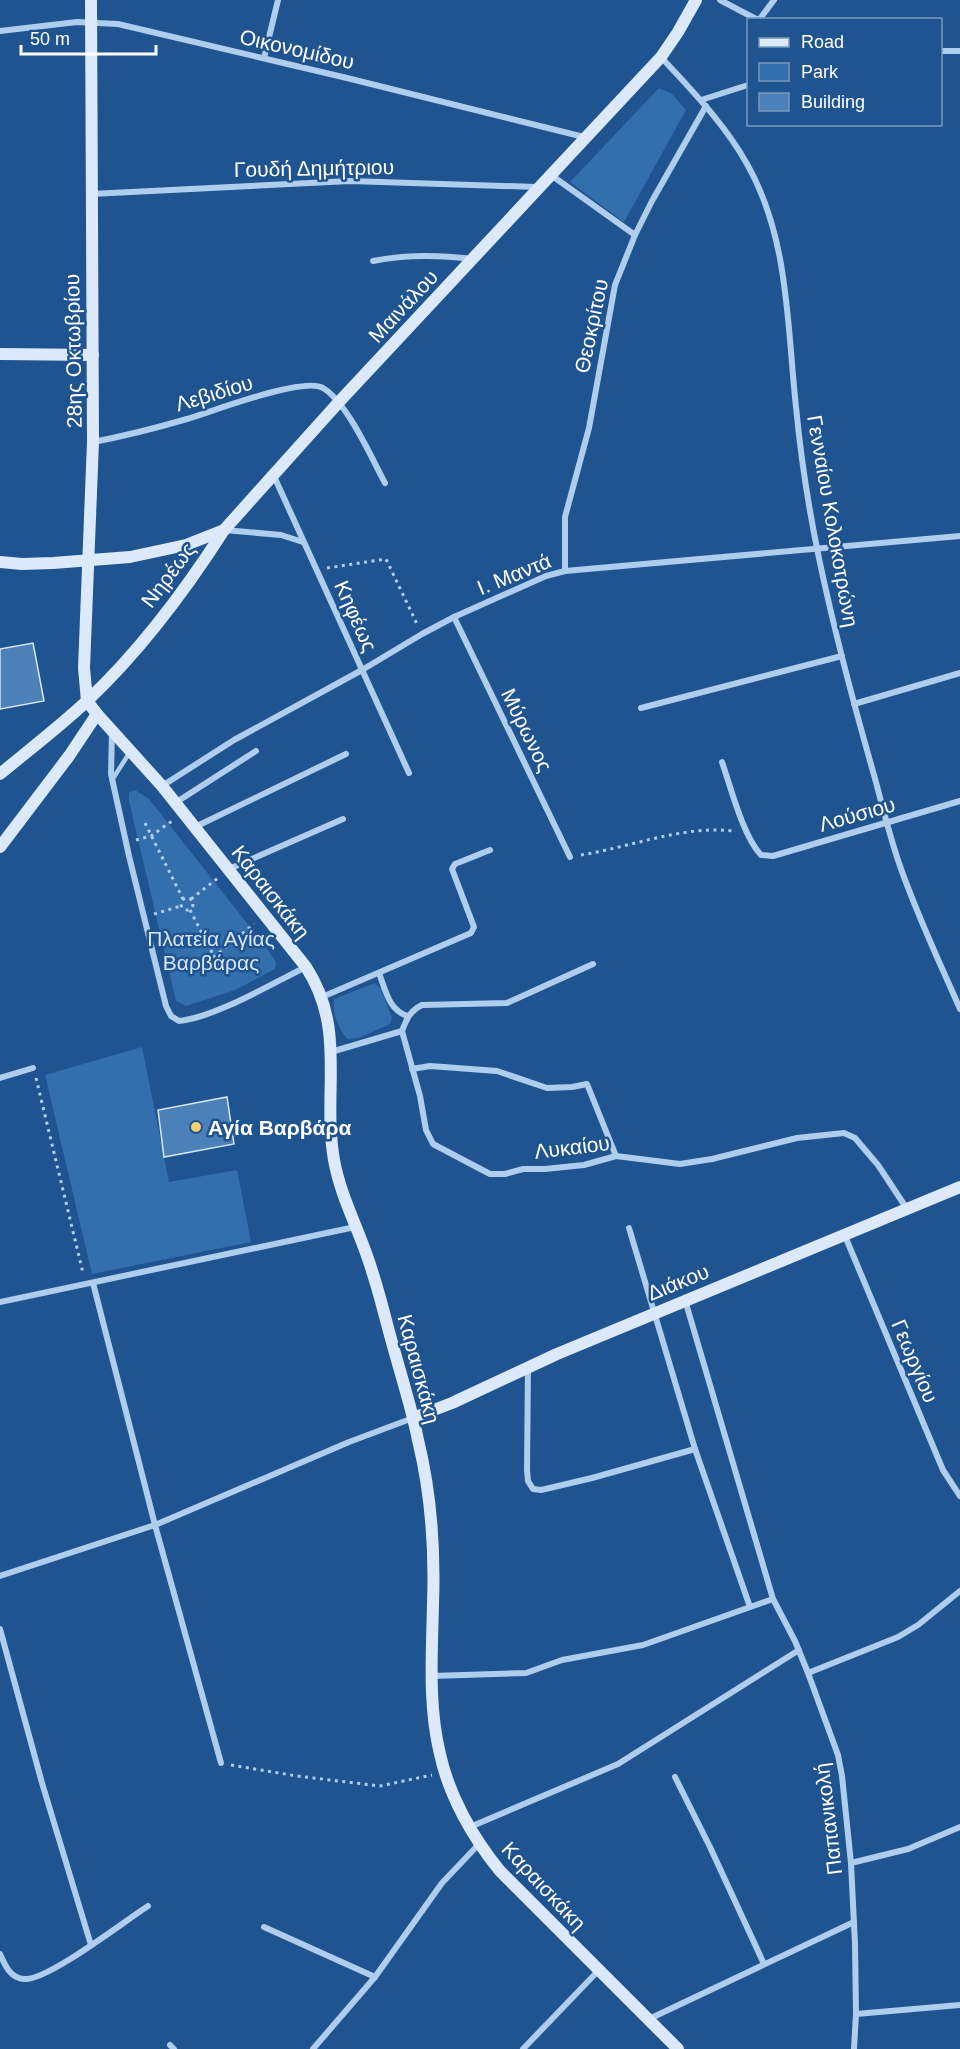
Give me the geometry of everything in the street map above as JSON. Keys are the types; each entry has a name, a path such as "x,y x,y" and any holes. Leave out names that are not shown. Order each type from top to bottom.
{"street":[{"name":"28ης Οκτωβρίου","path":"87,700 84,668 93,442 91,0"},
{"path":"264,58 278,0"},
{"name":"Μαινάλου","path":"0,562 22,564 130,557 186,545 224,530 272,473 661,57 696,0"},
{"path":"720,0 754,18"},
{"path":"760,18 774,0"},
{"name":"Οικονομίδου","path":"0,31 91,22 118,24 584,137"},
{"path":"942,51 960,51"},
{"name":"Γενναίου Κολοκοτρώνη","path":"661,57 706,106 747,164 764,198 776,235 786,296 805,480 817,549 842,656 887,823 907,884 960,1009"},
{"path":"701,100 747,85"},
{"name":"Θεοκρίτου","path":"565,571 565,517 589,428 615,285 635,235 706,106"},
{"path":"551,174 635,235"},
{"name":"Γουδή Δημήτριου","path":"91,194 350,181 538,187"},
{"path":"374,261 438,254 474,259"},
{"path":"0,354 93,355"},
{"name":"Λεβιδίου","path":"93,442 187,419 305,385 324,388 338,403"},
{"path":"338,403 362,439 385,483"},
{"name":"Κηφέως","path":"272,473 409,773"},
{"path":"224,530 280,535 303,542"},
{"name":"Νηρέως","path":"0,774 87,700 133,653 201,567 224,530"},
{"name":"Ι. Μαντά","path":"162,786 234,740 362,670 422,634 454,617 546,576 565,571 960,536"},
{"name":"Μύρωνος","path":"454,617 570,857"},
{"path":"641,708 842,656"},
{"path":"854,704 960,673"},
{"name":"Καραισκάκη","path":"87,700 112,732 162,786 306,967 322,997 328,1020 333,1156 339,1182 372,1269 413,1418 425,1476 433,1531 431,1676 434,1725 444,1770 470,1827 500,1871 678,2049"},
{"path":"0,847 69,756 97,714"},
{"path":"112,732 110,757 112,780 157,974 168,1011 175,1020 190,1019 234,1002 306,967"},
{"path":"179,808 256,751"},
{"path":"195,827 346,754"},
{"path":"722,762 747,832"},
{"name":"Λούσιου","path":"747,832 755,848 762,855 772,856 960,801"},
{"path":"228,870 343,819"},
{"path":"322,997 471,933 474,927 452,870 455,864 490,850"},
{"path":"330,1052 402,1031 408,1016 422,1005 507,1003 593,964"},
{"path":"379,973 394,1009 408,1016"},
{"name":"Λυκαίου","path":"402,1031 420,1096 426,1130 433,1144 490,1174 505,1174 523,1169 584,1165 616,1156 680,1164 712,1159 797,1138 844,1133 855,1138 878,1165 907,1210"},
{"path":"412,1069 430,1066 497,1071 547,1088 587,1084 616,1156"},
{"path":"0,1078 33,1068"},
{"name":"Διάκου","path":"413,1418 452,1403 654,1312 845,1236 960,1187"},
{"path":"0,1302 356,1227"},
{"path":"629,1228 695,1449 750,1607"},
{"name":"Γεωργίου","path":"845,1236 943,1470 960,1496"},
{"path":"89,1284 221,1763"},
{"name":"Παπανικολή","path":"685,1300 773,1599 799,1650 838,1755 846,1799 851,1863 856,2014 854,2049"},
{"path":"528,1367 527,1468 528,1481 534,1490 592,1478 695,1449"},
{"path":"0,1576 155,1526 349,1442 413,1418"},
{"path":"808,1673 898,1637 918,1625 960,1591"},
{"path":"431,1676 526,1672 562,1659 643,1645 773,1599"},
{"path":"0,1629 2,1644 42,1783 91,1945"},
{"path":"470,1827 618,1764 799,1650"},
{"path":"675,1777 711,1847 764,1964"},
{"path":"851,1863 908,1849 960,1827"},
{"path":"317,2047 375,1977 442,1883 480,1843"},
{"path":"0,1954 13,1974 28,1980 57,1967 148,1906"},
{"path":"647,2020 854,1922"},
{"path":"264,1926 375,1977"},
{"path":"523,2049 598,1971"},
{"path":"856,2014 960,2005"}],"lane":[{"path":"112,780 130,751"}],"path":[{"path":"316,570 386,559 422,634"},
{"path":"126,843 151,836 179,808"},
{"path":"145,823 183,899 181,906"},
{"path":"570,857 684,834 721,830 747,832"},
{"path":"183,899 191,899 228,870"},
{"path":"190,910 193,905 191,899"},
{"path":"143,916 181,906 190,910"},
{"path":"190,910 220,968"},
{"path":"157,974 214,957 264,915"},
{"path":"33,1068 89,1284"},
{"path":"221,1763 297,1776 380,1786 406,1782 444,1770"}],"green space":[{"path":"659,88 672,94 686,110 624,222 570,182"},
{"name":"Πλατεία Αγίας Βαρβάρας","path":"135,790 149,799 265,946 276,962 275,969 235,990 186,1006 176,1001 129,801 129,793"},
{"path":"375,983 381,990 392,1018 390,1024 359,1038 348,1039 336,1020 334,999"},
{"path":"142,1047 169,1182 237,1170 251,1242 92,1274 45,1075"}],"building":[{"path":"33,643 44,701 0,709 0,649"},
{"name":"Αγία Βαρβάρα","path":"227,1097 234,1144 164,1157 158,1110"}],"place":[{"name":"Αγία Βαρβάρα","path":"196,1127"}]}
